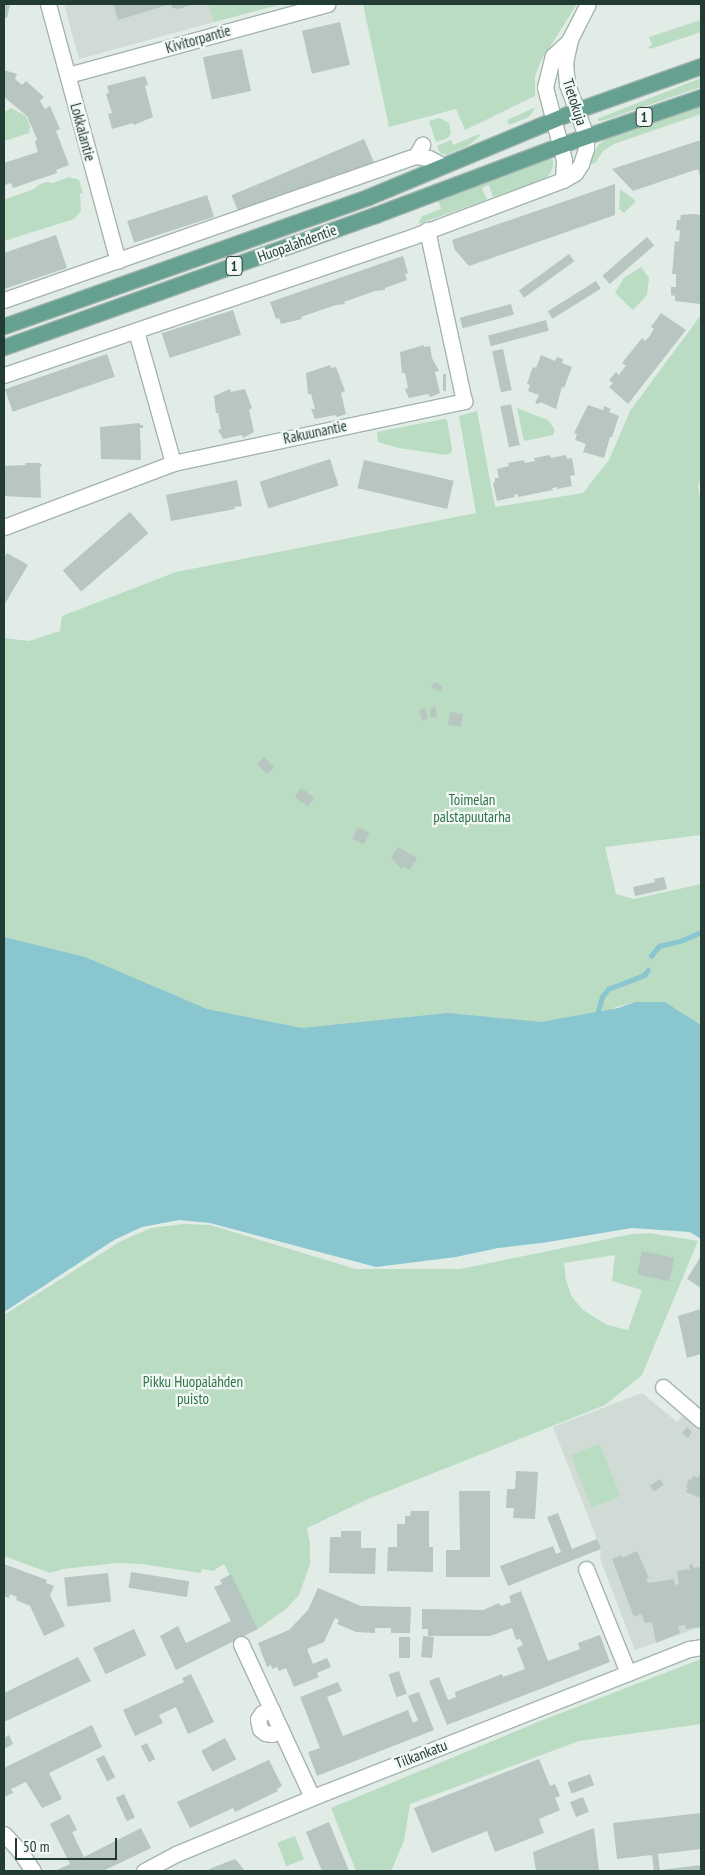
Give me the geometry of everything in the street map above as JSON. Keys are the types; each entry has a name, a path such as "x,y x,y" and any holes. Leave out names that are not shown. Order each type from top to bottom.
{"main road":[{"name":"Huopalahdentie","path":"4,326 368,198 552,119 701,66"},
{"name":"Huopalahdentie","path":"4,348 375,216 561,145 701,97"}],"street":[{"name":"Lokkalantie","path":"48,4 118,261"},
{"name":"Kivitorpantie","path":"68,75 327,4"},
{"name":"Tietokuja","path":"586,136 565,76 565,63 570,39 588,4"},
{"name":"Tietokuja","path":"561,145 544,87 553,56 570,39"},
{"name":"Huopalahdentie","path":"4,375 428,230 563,180 575,173 581,164 586,149 586,136"},
{"path":"561,145 564,160 563,180"},
{"path":"4,300 118,261 419,151 442,165"},
{"name":"Rakuunantie","path":"4,527 173,463 464,401 428,230"},
{"path":"136,331 173,463"},
{"path":"663,1387 701,1420"},
{"path":"586,1570 628,1673"},
{"path":"241,1644 312,1797"},
{"name":"Tilkankatu","path":"144,1871 176,1854 312,1797 689,1649 701,1647"},
{"path":"4,1834 19,1850 34,1871"}],"shaded area":[{"path":"64,4 208,4 214,22 79,59"},
{"path":"642,1393 677,1422 684,1413 701,1428 701,1627 635,1650 600,1559 601,1549 553,1427"}],"green space":[{"path":"208,4 282,4 214,22"},
{"path":"363,4 577,4 541,61 535,76 535,96 465,130 456,109 389,127"},
{"path":"701,20 701,32 650,49 648,47 652,45 649,37"},
{"path":"701,78 701,87 605,120 599,121 597,119"},
{"path":"701,106 701,114 614,144 603,151 595,163 588,165 598,145 610,136"},
{"path":"536,107 529,117 509,125 507,120"},
{"path":"11,108 26,116 30,126 29,133 4,141 4,112"},
{"path":"439,118 449,123 451,133 448,138 436,142 429,121"},
{"path":"479,134 480,136 469,145 447,155 440,153 437,146 451,140 453,145"},
{"path":"547,158 553,160 553,166 550,174 543,180 493,197 489,185 482,188 487,200 418,224 422,216 441,209 438,199"},
{"path":"69,177 79,180 83,193 80,194 81,211 74,219 4,241 4,198 6,199 34,189 40,184 53,183"},
{"path":"620,189 636,201 624,213 619,209"},
{"path":"641,267 649,278 647,295 633,310 615,293 624,278"},
{"name":"Toimelan palstapuutarha","path":"701,315 701,480 698,485 701,505 701,835 605,847 616,894 634,899 701,884 701,1025 665,1002 635,1002 613,1008 622,1039 4,1027 4,638 29,641 60,631 62,616 176,572 476,513 459,416 477,411 495,507 583,493 609,460 630,411"},
{"path":"517,408 548,420 555,430 553,435 524,441"},
{"path":"447,420 452,449 451,453 446,455 399,448 378,442 377,432"},
{"name":"Pikku Huopalahden puisto","path":"184,1224 210,1225 356,1269 460,1269 632,1234 649,1233 698,1241 642,1375 605,1405 368,1499 307,1528 310,1543 310,1564 299,1595 286,1609 258,1629 224,1564 213,1571 202,1569 201,1573 141,1564 117,1563 62,1569 50,1573 4,1556 4,1315 121,1241 151,1228","holes":["615,1255 612,1281 642,1290 628,1330 607,1325 583,1310 572,1297 566,1280 564,1263"]},
{"path":"600,1444 620,1496 591,1507 571,1455"},
{"path":"701,1659 701,1724 579,1741 410,1804 404,1841 391,1871 356,1871 331,1808 538,1722"},
{"path":"295,1836 304,1859 286,1866 277,1843"}],"water":[{"path":"4,937 85,957 207,1009 302,1028 448,1013 541,1022 618,1008 635,1002 665,1002 701,1025 701,1239 690,1232 632,1228 542,1243 498,1248 456,1257 376,1267 210,1223 179,1220 142,1227 114,1240 4,1312"}],"building":[{"path":"4,4 10,4 7,18 4,17"},
{"path":"113,4 171,4 118,20"},
{"path":"171,4 194,4 179,9 172,8"},
{"path":"340,22 350,65 312,74 302,31"},
{"path":"242,49 251,91 212,99 203,57"},
{"path":"4,70 17,74 15,79 22,85 26,81 44,97 40,101 45,109 50,106 60,129 56,131 69,165 56,170 57,173 13,188 11,183 5,185 4,163 38,152 35,142 37,139 27,116 4,97"},
{"path":"145,76 148,85 145,86 153,117 134,125 133,123 112,129 108,114 112,113 106,94 109,93 107,86"},
{"path":"364,139 374,162 241,218 231,195"},
{"path":"701,140 701,179 698,169 633,191 612,169"},
{"path":"615,184 615,215 469,266 455,250 452,240"},
{"path":"207,195 214,217 134,243 127,221"},
{"path":"681,215 701,215 700,304 675,301 675,296 671,295 671,287 676,287 676,274 672,274 675,241 679,242 680,230 676,230 677,220 680,220"},
{"path":"56,235 67,268 4,289 4,253"},
{"path":"647,237 654,245 610,284 602,276"},
{"path":"569,254 574,261 524,298 519,290"},
{"path":"403,256 408,273 405,274 407,280 385,288 385,290 375,291 344,302 345,304 336,305 301,317 302,319 281,324 279,318 276,319 270,302"},
{"path":"596,281 601,289 552,319 548,311"},
{"path":"511,304 514,315 463,328 460,318"},
{"path":"233,310 241,335 170,358 162,333"},
{"path":"661,313 686,330 628,404 609,387 613,383 609,380 616,372 619,375 626,366 622,363 642,338 645,341 649,337 654,329 651,327"},
{"path":"546,320 549,331 491,346 488,336"},
{"path":"424,345 424,347 430,346 432,358 439,371 435,372 440,393 431,397 428,394 409,398 405,389 408,388 405,373 402,373 400,352"},
{"path":"503,349 512,390 501,392 492,351"},
{"path":"107,354 115,377 13,412 5,389"},
{"path":"541,355 555,361 557,357 563,359 562,363 572,367 564,388 562,387 556,409 540,402 539,404 535,403 539,395 528,391 530,385 527,384 531,372 533,367 536,368"},
{"path":"330,365 331,368 336,367 345,391 341,393 346,414 337,417 335,415 315,419 311,409 315,409 311,394 308,394 306,373"},
{"path":"443,374 446,374 446,391 443,391"},
{"path":"230,389 231,392 245,389 252,408 249,410 254,432 243,438 242,435 223,439 218,430 221,429 218,413 216,413 214,396"},
{"path":"511,404 520,445 509,447 500,406"},
{"path":"588,405 603,410 604,406 611,409 609,412 619,416 604,458 583,452 586,444 575,440 577,434 574,433"},
{"path":"140,423 140,425 143,425 143,428 140,428 141,460 101,459 100,427"},
{"path":"550,455 551,458 566,455 567,459 572,458 575,475 570,476 572,486 552,488 553,490 518,497 518,494 514,495 515,497 497,501 493,483 495,478 499,478 497,469 509,466 508,463 524,460 525,463 535,461 534,458"},
{"path":"330,459 339,486 268,508 260,482"},
{"path":"364,460 454,481 447,509 357,488"},
{"path":"25,463 40,463 42,465 40,468 41,498 4,496 4,466 26,465"},
{"path":"237,480 242,506 171,521 166,495"},
{"path":"130,512 148,533 81,592 63,570"},
{"path":"7,553 28,565 4,605 4,558"},
{"path":"434,682 443,686 441,692 432,687"},
{"path":"436,707 437,717 431,718 430,708"},
{"path":"425,708 428,719 422,720 419,710"},
{"path":"450,712 463,714 461,727 448,725"},
{"path":"264,757 274,767 267,774 257,764"},
{"path":"301,788 314,797 308,806 295,797"},
{"path":"358,827 370,833 364,844 352,839"},
{"path":"398,847 417,858 410,870 403,866 401,869 391,858"},
{"path":"664,877 667,889 635,896 633,887 655,882 654,879"},
{"path":"642,1251 674,1258 669,1281 637,1274"},
{"path":"701,1256 701,1288 687,1279"},
{"path":"701,1309 701,1354 687,1358 678,1316"},
{"path":"687,1427 692,1432 688,1438 682,1433"},
{"path":"516,1471 538,1472 535,1519 513,1518 514,1508 506,1508 507,1489 515,1489"},
{"path":"701,1471 701,1498 686,1492 688,1488 686,1487 689,1479 691,1480 693,1476 698,1478"},
{"path":"660,1479 664,1485 654,1492 650,1486"},
{"path":"459,1491 490,1491 490,1577 446,1577 446,1550 460,1550"},
{"path":"411,1511 429,1511 429,1547 433,1547 433,1572 387,1571 388,1547 397,1547 397,1524 405,1524 405,1516 410,1516"},
{"path":"558,1513 572,1549 597,1539 601,1549 508,1586 500,1566 553,1546 556,1554 561,1552 547,1517"},
{"path":"341,1531 361,1531 361,1548 376,1548 375,1574 329,1573 330,1537 341,1537"},
{"path":"637,1551 649,1578 646,1579 648,1583 674,1579 675,1585 679,1584 677,1571 690,1569 689,1565 692,1564 694,1568 701,1567 701,1627 686,1629 685,1625 678,1626 680,1633 656,1643 652,1622 645,1623 641,1614 634,1617 612,1559 621,1555 622,1558"},
{"path":"4,1564 47,1580 46,1583 54,1586 50,1595 65,1626 44,1636 30,1606 16,1600 17,1597 10,1594 9,1598 4,1596"},
{"path":"131,1572 189,1581 187,1597 128,1588"},
{"path":"108,1573 111,1602 67,1606 64,1578"},
{"path":"231,1574 258,1629 176,1670 160,1636 178,1626 186,1643 231,1621 214,1587 222,1584 220,1580"},
{"path":"318,1588 361,1606 411,1607 410,1633 391,1633 391,1628 375,1628 375,1633 356,1632 337,1624 339,1620 335,1618 324,1642 307,1649 313,1664 327,1658 331,1667 317,1673 319,1677 294,1687 286,1668 279,1671 277,1667 272,1669 271,1665 267,1667 258,1643 289,1630 308,1610"},
{"path":"521,1591 548,1661 580,1649 578,1643 600,1635 610,1662 447,1725 429,1681 439,1677 448,1700 456,1697 455,1692 502,1674 503,1677 525,1669 517,1648 523,1645 520,1639 516,1640 512,1628 490,1636 428,1636 428,1629 422,1629 422,1609 483,1610 499,1603 501,1606 511,1602 509,1596"},
{"path":"134,1629 146,1655 105,1674 93,1648"},
{"path":"423,1636 434,1637 432,1658 421,1657"},
{"path":"399,1637 410,1637 410,1658 399,1658"},
{"path":"78,1657 91,1681 4,1722 4,1693"},
{"path":"399,1671 407,1694 396,1697 389,1675"},
{"path":"191,1674 214,1722 188,1734 176,1707 159,1715 163,1723 135,1736 123,1710 184,1682 182,1678"},
{"path":"338,1682 342,1691 327,1697 343,1736 408,1710 413,1723 418,1720 408,1696 419,1692 434,1730 317,1776 308,1752 320,1748 300,1697"},
{"path":"92,1725 102,1747 49,1773 62,1799 42,1808 26,1782 11,1789 13,1793 4,1797 4,1768"},
{"path":"9,1735 13,1744 4,1749 4,1738"},
{"path":"225,1738 236,1759 212,1772 201,1751"},
{"path":"147,1743 155,1759 149,1762 141,1746"},
{"path":"104,1755 115,1777 107,1781 96,1759"},
{"path":"539,1759 550,1786 555,1784 560,1796 555,1798 560,1810 539,1819 544,1833 495,1852 487,1831 432,1853 414,1808"},
{"path":"269,1760 282,1786 277,1789 278,1791 235,1812 233,1808 190,1828 177,1802"},
{"path":"590,1774 594,1785 572,1793 567,1782"},
{"path":"124,1794 135,1818 127,1821 116,1798"},
{"path":"583,1797 589,1812 576,1817 570,1802"},
{"path":"701,1813 701,1849 658,1854 660,1871 654,1871 652,1855 617,1859 613,1823"},
{"path":"69,1814 77,1830 72,1832 84,1857 141,1828 151,1848 103,1871 55,1871 70,1864 50,1824"},
{"path":"329,1822 349,1871 322,1871 306,1832"},
{"path":"594,1828 599,1871 536,1871 533,1852"},
{"path":"235,1859 245,1871 211,1871 209,1869"},
{"path":"701,1865 701,1871 661,1871 661,1870"}],"waterway":[{"path":"651,956 659,946 683,940 701,932"},
{"path":"598,1011 602,997 608,989 644,975 648,970"}]}
